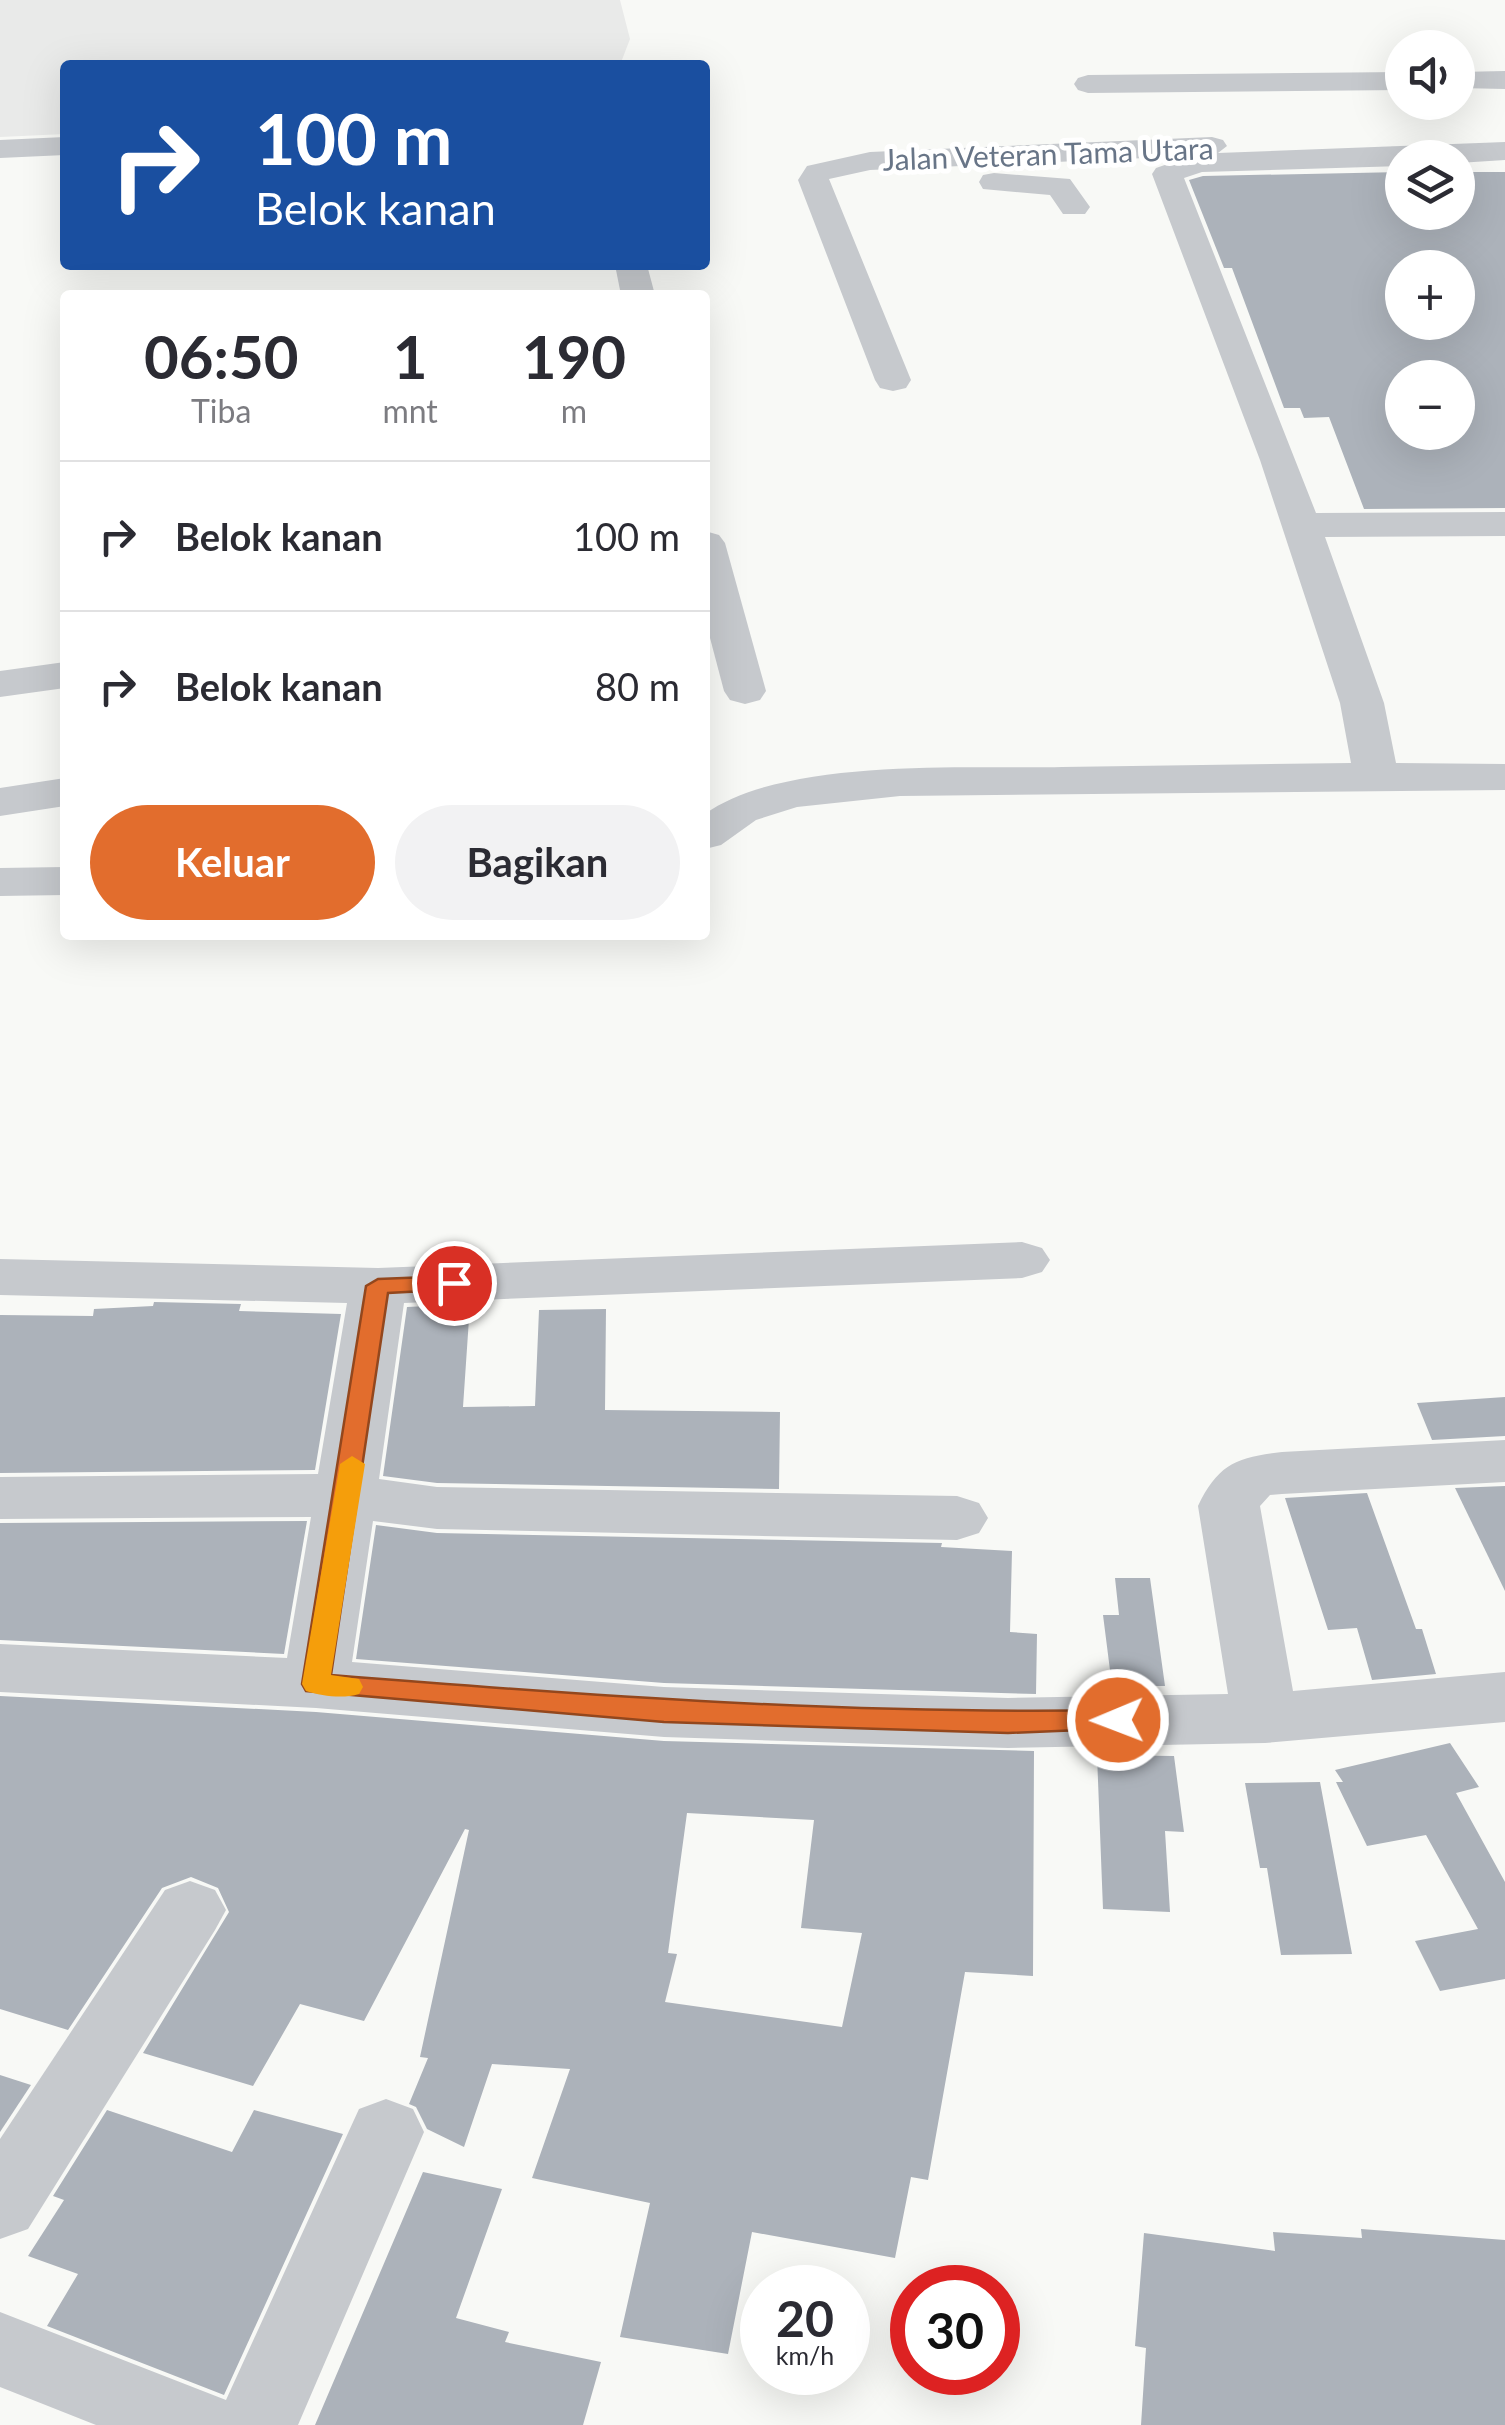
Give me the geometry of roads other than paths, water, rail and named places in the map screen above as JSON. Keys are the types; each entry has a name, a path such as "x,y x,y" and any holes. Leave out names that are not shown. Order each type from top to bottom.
{"street":[{"path":"1475,80 1505,80"},
{"path":"1088,84 1385,81"},
{"name":"Jalan Veteran Tama Utara","path":"812,180 818,172 836,165 870,160 1505,131"},
{"path":"0,149 60,146"},
{"path":"1376,776 1362,703 1280,460 1166,182 1167,174 1199,162 1392,158 1505,150"},
{"path":"894,380 812,180 1046,183 1066,191 1074,206"},
{"path":"1300,524 1505,524"},
{"path":"710,563 744,692"},
{"path":"0,684 60,676"},
{"path":"710,831 740,810 792,794 900,783 1505,777"},
{"path":"0,802 60,793"},
{"path":"0,882 60,880"},
{"path":"0,1276 378,1286 1022,1260"},
{"path":"316,1684 378,1286"},
{"path":"1265,1718 1229,1506 1238,1484 1252,1476 1282,1473 1505,1461"},
{"path":"0,1498 145,1494 348,1496 438,1508 956,1518"},
{"path":"0,1668 316,1684 664,1712 1008,1723 1265,1718 1505,1697"},
{"path":"0,2205 190,1910"},
{"path":"256,2425 386,2132"},
{"path":"0,2349 195,2425"}]}
